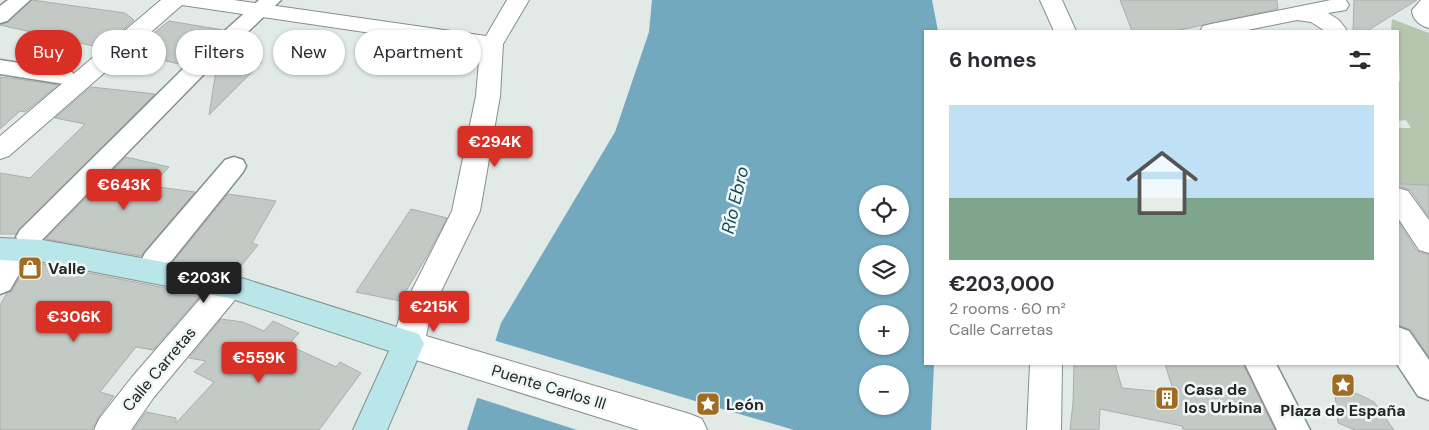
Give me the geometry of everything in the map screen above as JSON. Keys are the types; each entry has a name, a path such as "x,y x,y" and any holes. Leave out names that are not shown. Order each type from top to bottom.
{"main road":[{"path":"4,264 43,251 229,286 408,344 392,384 370,430"}],"street":[{"path":"0,17 20,0"},
{"path":"0,150 174,0"},
{"path":"189,0 266,5 492,44"},
{"path":"408,344 416,312 469,202 488,96 492,44 518,0"},
{"path":"1051,0 1065,30"},
{"path":"1216,30 1299,14 1339,3 1335,30"},
{"path":"29,237 198,67 266,5"},
{"path":"1429,5 1423,14 1429,22"},
{"path":"1299,14 1316,15 1327,20 1335,30"},
{"path":"0,67 64,77"},
{"path":"156,261 234,166"},
{"path":"1399,199 1429,242"},
{"name":"Calle Carretas","path":"111,430 143,387 229,286"},
{"path":"1399,341 1429,386"},
{"name":"Puente Carlos III","path":"408,344 690,430"},
{"path":"1044,430 1046,365"},
{"path":"1261,365 1294,430"}],"green space":[{"path":"1392,19 1429,33 1429,185 1399,182 1399,128 1411,128 1406,120 1399,121 1399,30 1391,30"}],"water":[{"name":"Río Ebro","path":"652,0 932,0 938,30 924,30 924,365 934,365 931,430 467,430 501,323 615,132 649,32"}],"pier":[{"path":"493,340 794,430 577,430 475,397"}],"building":[{"path":"32,0 125,13 134,20 123,30 92,30 92,46 82,43 82,30 22,30 0,25 8,22"},
{"path":"1120,0 1277,0 1278,9 1180,30 1132,30"},
{"path":"1354,0 1417,0 1369,30 1353,30"},
{"path":"169,21 223,30 176,30 176,63 166,61 166,30 158,30"},
{"path":"215,75 249,75 209,115"},
{"path":"0,77 58,85 25,112 20,111 0,129"},
{"path":"91,87 155,94 16,234 0,234 0,173 30,178 85,124 55,118"},
{"path":"126,157 169,167 151,186 195,192 141,256 46,239"},
{"path":"1399,184 1429,185 1429,217 1410,190 1399,186"},
{"path":"228,194 276,201 252,243 258,245 236,272 173,262"},
{"path":"411,209 447,218 400,301 356,292"},
{"path":"1399,223 1417,251 1429,255 1429,357 1411,330 1399,325"},
{"path":"27,263 43,264 201,295 153,350 136,347 100,392 114,396 92,430 0,430 0,305 7,293 12,291"},
{"path":"221,319 243,322 264,331 273,321 299,333 288,345 336,367 340,362 361,373 319,430 133,430 146,412 176,418 176,423 214,382 194,372 206,361 189,358"},
{"name":"Casa de los Urbina","path":"1074,365 1115,365 1122,388 1174,393 1165,365 1243,365 1275,430 1183,430 1182,426 1100,409 1099,430 1070,430"},
{"path":"1335,394 1358,394 1374,402 1394,430 1355,430 1338,423"}],"place":[{"name":"Valle","path":"30,268"},
{"name":"Plaza de España","path":"1343,385"},
{"name":"Casa de los Urbina","path":"1167,398"},
{"name":"León","path":"708,404"}]}
